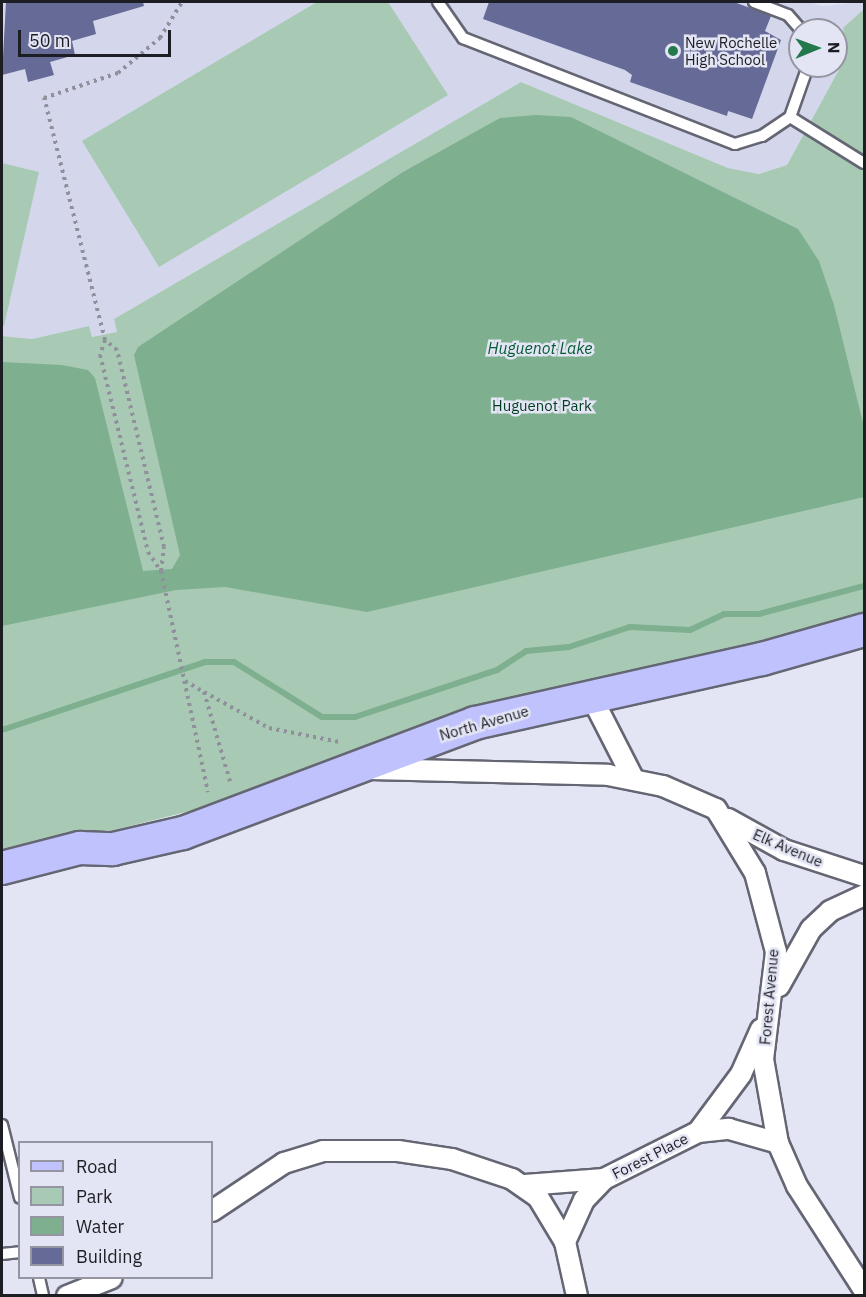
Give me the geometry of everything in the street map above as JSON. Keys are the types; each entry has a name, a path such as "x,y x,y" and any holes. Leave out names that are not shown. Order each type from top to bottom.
{"main road":[{"name":"North Avenue","path":"2,868 80,848 113,849 183,833 348,755 590,694 762,659 864,630"},
{"name":"North Avenue","path":"2,888 82,866 113,849"}],"street":[{"path":"590,694 633,778"},
{"path":"348,755 633,778 716,809"},
{"name":"Elk Avenue","path":"716,809 784,850 864,876"},
{"name":"Forest Avenue","path":"716,809 741,844 767,907 776,952 763,1059 778,1143 797,1186 864,1290"},
{"path":"769,1011 789,961 811,929 830,911 864,895"},
{"name":"Forest Place","path":"565,1242 584,1200 604,1179 698,1132 741,1074 769,1011"},
{"path":"698,1132 729,1129 778,1143"},
{"path":"213,1210 284,1163 323,1151 399,1151 452,1159 525,1185 557,1222 565,1242 577,1296"},
{"name":"Forest Place","path":"525,1185 604,1179"},
{"path":"67,1296 110,1279"}],"lane":[{"path":"438,2 463,39 735,144 762,136 790,117 804,78"},
{"path":"754,2 789,15 791,18"},
{"path":"790,117 864,163"},
{"path":"2,1125 18,1190"},
{"path":"2,1254 18,1252"},
{"path":"39,1279 43,1296"}],"path":[{"path":"161,571 148,552 100,355 105,340 44,98 118,73 160,38 182,2"},
{"path":"105,340 117,350 164,547 161,571 207,792"},
{"path":"184,680 269,728 348,755"},
{"path":"204,692 231,785"}],"shaded area":[{"name":"New Rochelle High School","path":"2,2 810,2 822,6 864,2 864,24 848,53 848,18 788,18 788,78 835,78 787,165 759,174 728,168 521,82 114,319 118,332 92,337 89,326 32,339 2,336"}],"green space":[{"path":"317,2 388,2 448,95 159,267 82,141"},
{"name":"Huguenot Lake","path":"864,9 864,616 226,802 2,858 2,336 32,339 89,326 92,337 117,332 114,319 521,82 728,168 759,174 787,165 834,78 848,78 848,23"},
{"path":"2,163 39,172 4,326 2,325"}],"water":[{"name":"Huguenot Lake","path":"536,115 571,117 798,229 819,261 834,305 864,427 864,497 367,612 225,587 176,590 2,626 2,362 62,365 88,370 95,378 143,571 172,569 180,555 134,355 138,347 403,172 500,118"}],"building":[{"path":"6,2 143,2 144,6 93,21 96,34 72,41 75,55 50,62 54,75 28,82 25,69 2,75"},
{"name":"New Rochelle High School","path":"489,2 734,2 771,16 765,31 781,40 752,119 728,111 727,116 630,82 632,75 625,70 483,19"}],"waterway":[{"path":"2,730 205,662 234,662 322,717 355,717 497,670 526,651 569,647 630,627 690,630 724,614 759,614 864,586"}],"place":[{"name":"New Rochelle High School","path":"673,51"}],"park label":[{"name":"Huguenot Park","path":"542,406"}]}
